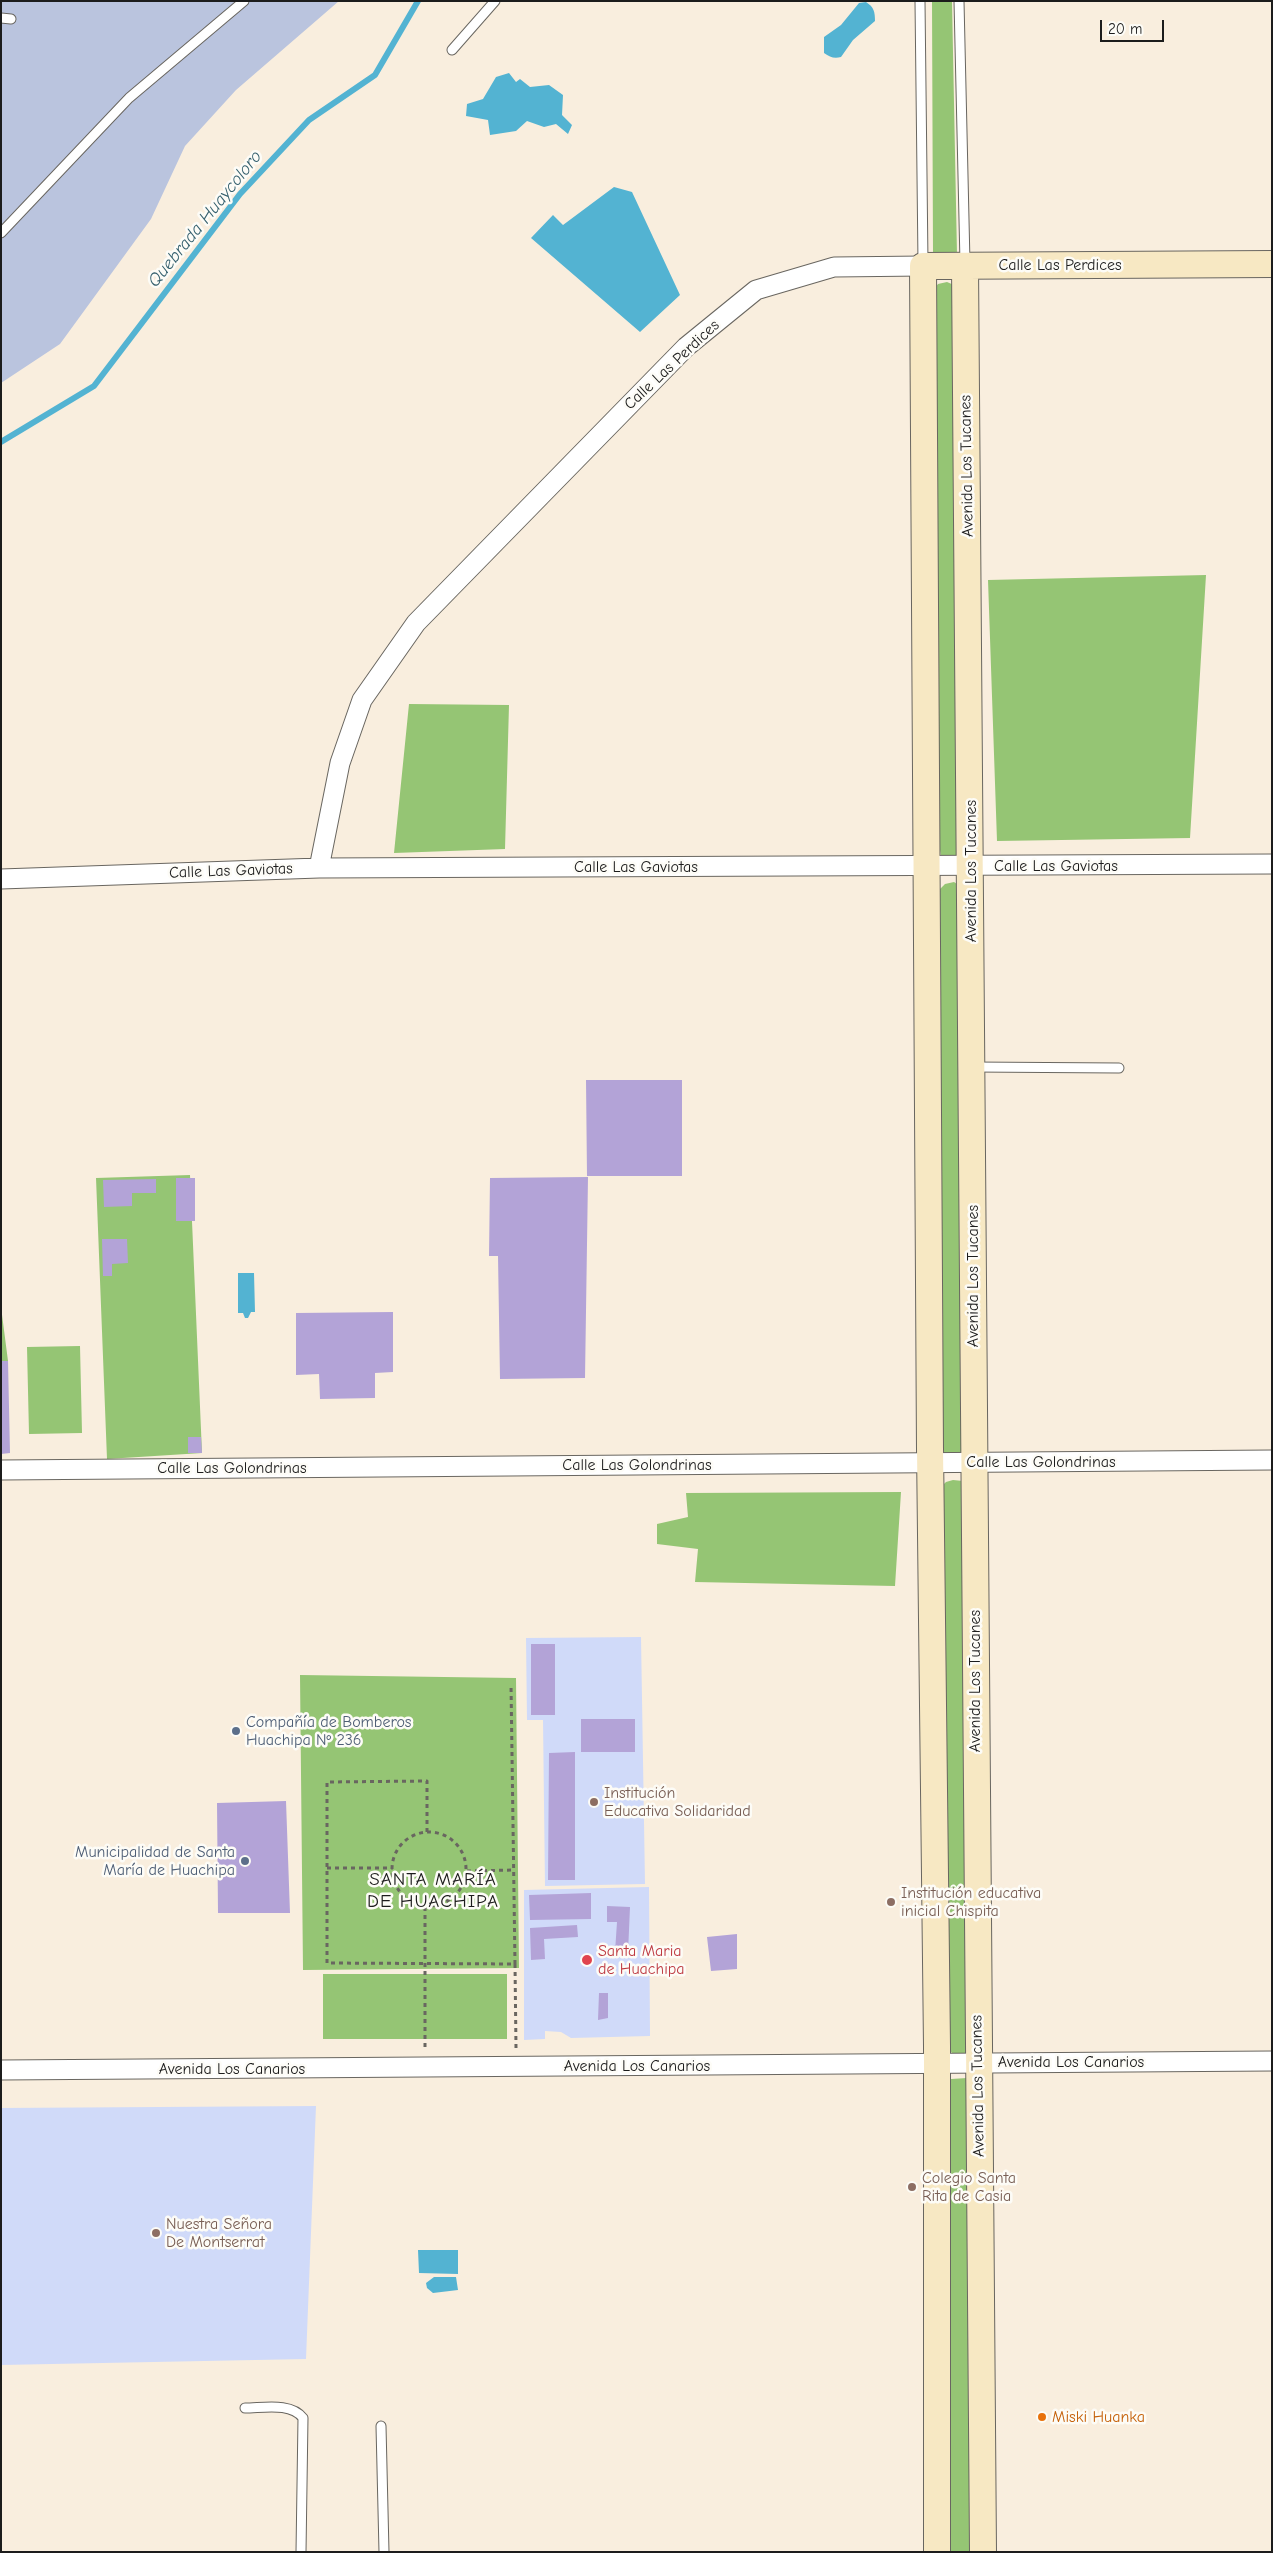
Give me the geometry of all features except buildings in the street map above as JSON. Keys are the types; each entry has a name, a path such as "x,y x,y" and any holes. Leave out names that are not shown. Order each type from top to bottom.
{"street":[{"name":"Calle Las Perdices","path":"319,868 340,763 362,700 416,623 686,347 756,290 834,268 1272,264"},
{"path":"923,266 937,2063 937,2552"},
{"name":"Avenida Los Tucanes","path":"966,266 973,1463 983,2552"},
{"name":"Calle Las Gaviotas","path":"1,879 319,868 971,867 1272,864"},
{"name":"Calle Las Golondrinas","path":"1,1470 1272,1460"},
{"name":"Avenida Los Canarios","path":"1,2070 937,2063 978,2061 1272,2061"}],"lane":[{"path":"1,233 129,98 244,1"},
{"path":"452,50 495,1"},
{"path":"920,1 923,266"},
{"name":"Avenida Los Tucanes","path":"959,1 966,266"},
{"path":"1,18 11,19"},
{"path":"972,1067 1119,1068"},
{"path":"245,2408 289,2408 298,2411 303,2418 301,2552"},
{"path":"381,2426 384,2552"}],"path":[{"path":"511,1684 516,2066"},
{"path":"427,1832 428,1780 327,1782 327,1963 515,1964"},
{"path":"427,1832 441,1834 452,1840 460,1848 466,1871 461,1887 449,1900 438,1904 425,1905 414,1902 404,1895 396,1885 392,1868 398,1849 406,1840 417,1834 427,1832"},
{"path":"327,1868 392,1868"},
{"path":"466,1871 514,1870"},
{"path":"425,1905 425,2067"}],"shaded area":[{"path":"1,1 339,1 236,90 185,146 151,219 60,344 1,383"},
{"name":"Institución Educativa Solidaridad","path":"641,1637 645,1884 545,1886 543,1720 527,1720 526,1638"},
{"name":"Santa Maria de Huachipa","path":"649,1887 650,2036 571,2038 561,2032 545,2031 545,2039 524,2040 524,1890"},
{"name":"Nuestra Señora De Montserrat","path":"316,2106 306,2359 1,2365 1,2108"}],"green space":[{"path":"932,1 952,1 957,255 933,255"},
{"path":"947,282 954,285 959,857 941,857 940,850 932,292 938,284"},
{"path":"1206,575 1190,838 997,841 988,580"},
{"path":"409,704 509,705 505,849 394,853"},
{"path":"954,882 957,884 965,1450 961,1456 947,1457 943,1453 942,1445 940,889 945,884"},
{"path":"190,1175 202,1453 107,1459 96,1178"},
{"path":"1,1307 8,1361 1,1362"},
{"path":"80,1346 82,1433 29,1434 27,1347"},
{"path":"953,1480 963,1481 967,2054 953,2054 950,2051 942,1486 946,1482"},
{"path":"901,1492 895,1586 695,1582 698,1549 657,1544 657,1524 688,1517 686,1493"},
{"path":"300,1675 516,1678 519,1968 303,1970"},
{"path":"323,1974 507,1974 507,2039 323,2039"},
{"path":"967,2078 971,2552 950,2552 948,2082 951,2079"}],"water":[{"path":"866,2 874,10 875,21 853,40 841,57 836,58 824,53 824,37 841,25 859,3"},
{"path":"509,73 516,82 520,79 530,87 549,85 563,95 562,115 572,125 568,134 556,124 544,127 527,121 516,131 490,135 488,120 466,116 467,104 483,99 496,77"},
{"path":"614,187 632,192 680,295 640,332 531,238 553,215 563,225"},
{"path":"238,1273 254,1273 255,1312 251,1312 248,1318 245,1318 243,1313 238,1313"},
{"path":"418,2250 458,2250 458,2274 419,2273"},
{"path":"434,2277 456,2277 458,2290 433,2293 427,2288 426,2283"}],"waterway":[{"name":"Quebrada Huaycoloro","path":"1,442 94,386 240,194 309,120 375,75 418,1"}],"place":[{"name":"Compañía de Bomberos Huachipa Nº 236","path":"236,1731"},
{"name":"Institución Educativa Solidaridad","path":"594,1802"},
{"name":"Municipalidad de Santa María de Huachipa","path":"245,1861"},
{"name":"Institución educativa inicial Chispita","path":"891,1902"},
{"name":"Santa Maria de Huachipa","path":"587,1960"},
{"name":"Colegio Santa Rita de Casia","path":"912,2187"},
{"name":"Nuestra Señora De Montserrat","path":"156,2233"},
{"name":"Miski Huanka","path":"1042,2417"}],"district":[{"name":"SANTA MARÍA DE HUACHIPA","path":"433,1891"}]}
